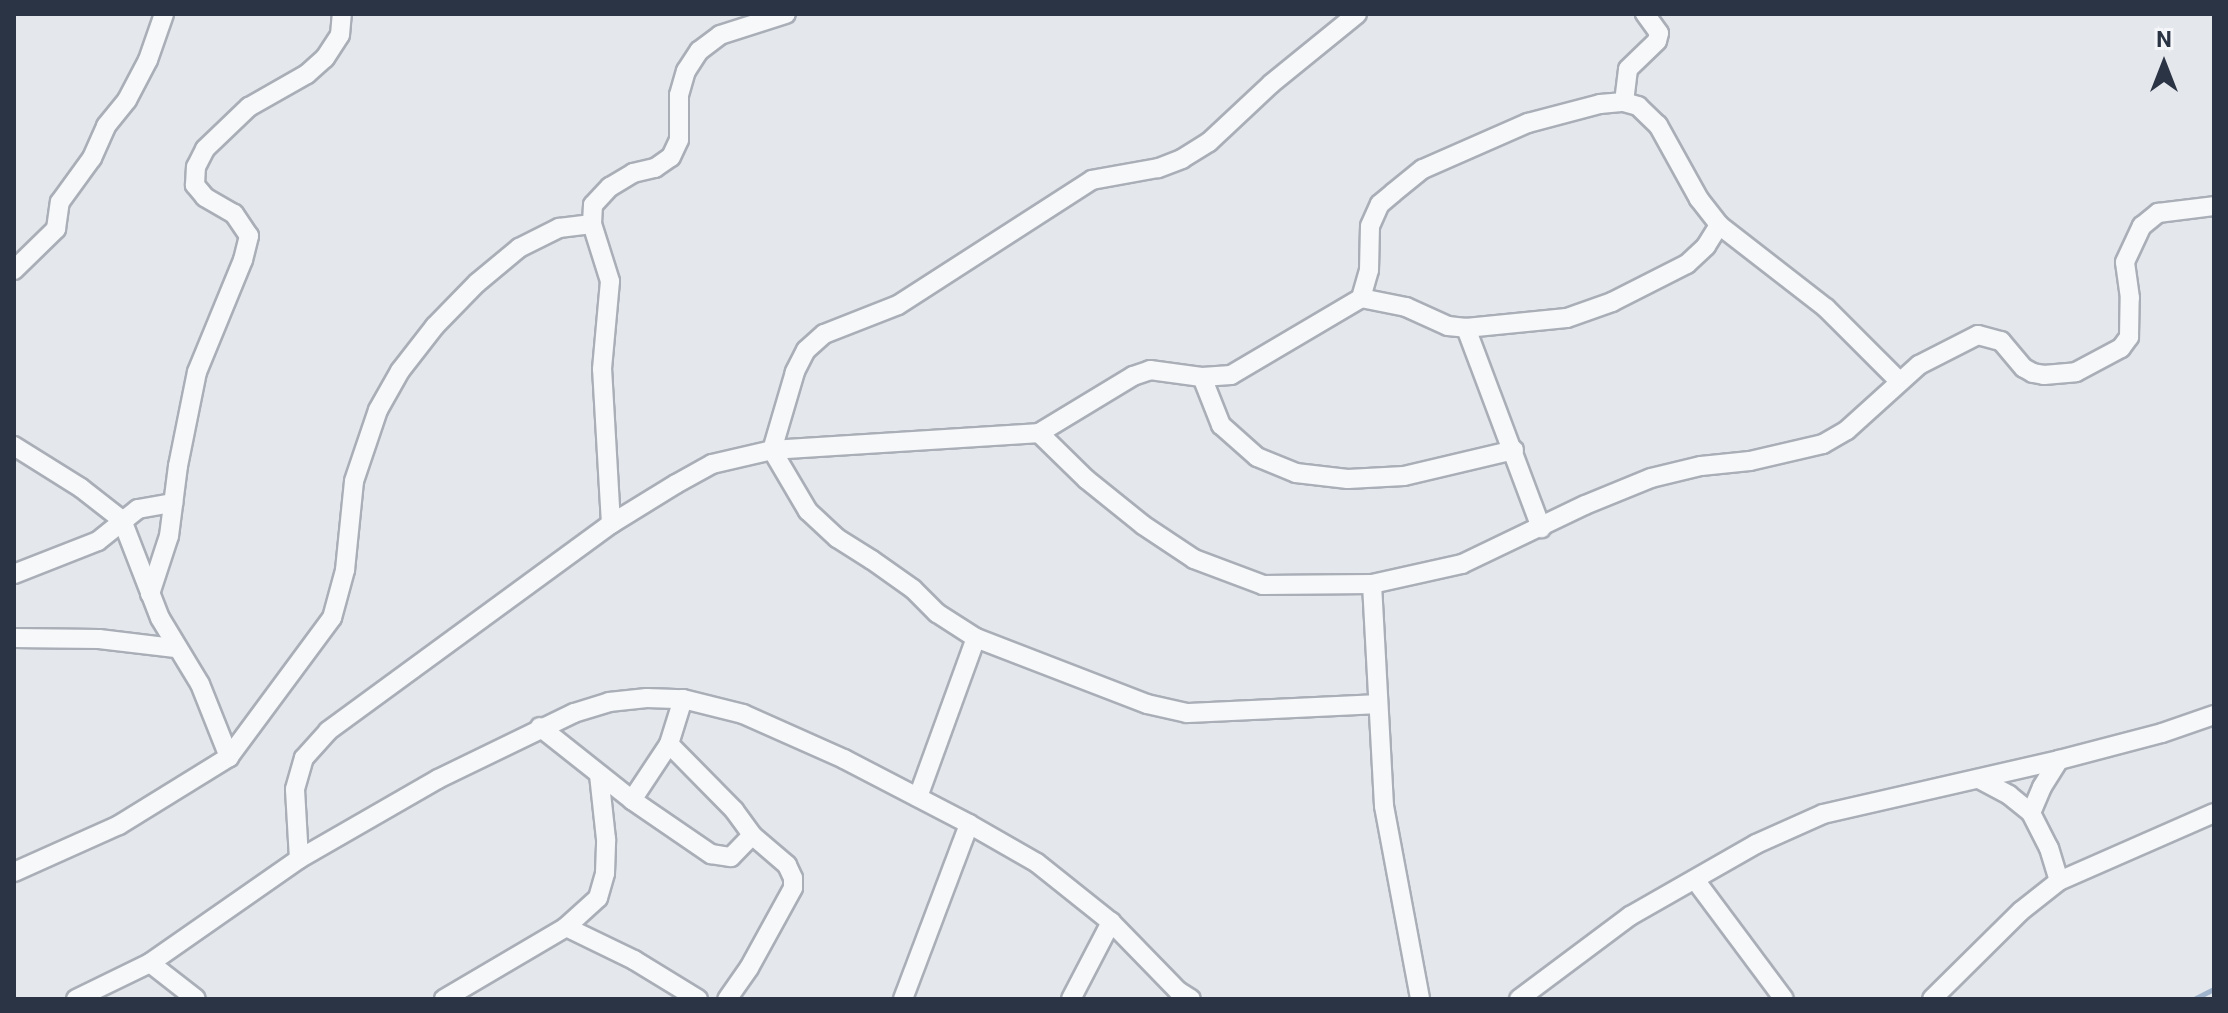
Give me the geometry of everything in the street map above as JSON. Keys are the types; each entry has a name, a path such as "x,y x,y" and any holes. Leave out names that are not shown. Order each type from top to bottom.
{"street":[{"path":"14,270 56,229 60,202 92,158 106,126 127,100 163,26 164,14"},
{"path":"611,524 602,369 610,281 592,224 593,205 610,187 633,173 655,168 671,157 679,140 679,95 686,71 699,51 720,35 786,14"},
{"path":"1357,14 1304,56 1209,142 1182,159 1158,168 1092,180 898,305 824,334 806,350 795,372 772,450 808,511 837,538 872,560 937,613 976,638 1147,704 1187,713 1376,704"},
{"path":"1624,102 1628,69 1657,41 1659,33 1645,14"},
{"path":"150,594 169,536 197,372 243,260 249,236 234,214 205,197 195,185 196,167 205,149 249,107 307,74 325,58 340,35 338,17"},
{"path":"299,859 295,789 304,758 328,731 611,524 712,464 772,450 1039,433 1133,376 1150,370 1202,377 1231,375 1257,363 1361,298 1369,270 1370,226 1380,204 1423,169 1528,123 1624,102 1638,106 1658,125 1699,199 1719,225 1826,308 1899,381"},
{"path":"1039,433 1109,497 1194,559 1263,585 1372,584 1462,564 1585,505 1651,478 1701,466 1750,461 1823,444 1883,400 1899,381 1919,365 1978,335 2001,341 2024,368 2033,373 2058,375 2092,364 2121,348 2129,337 2130,298 2125,262 2142,226 2158,213 2214,206"},
{"path":"14,872 119,825 229,757 332,618 345,570 354,481 378,410 400,371 456,305 519,248 559,228 592,224"},
{"path":"1361,298 1406,307 1448,326 1466,328 1567,318 1612,302 1687,264 1706,246 1719,225"},
{"path":"1466,328 1541,528"},
{"path":"1202,377 1221,425 1257,457 1296,473 1348,479 1404,476 1514,450"},
{"path":"14,446 81,488 122,520 150,594 175,648 200,684 216,716 229,757"},
{"path":"14,574 98,541 138,509 173,503"},
{"path":"1372,584 1376,704 1392,861 1420,999"},
{"path":"14,638 99,639 175,648"},
{"path":"918,797 976,638"},
{"path":"632,800 669,744 683,699"},
{"path":"76,999 150,963 299,859 438,779 540,727 609,702 683,699 743,714 844,759 1037,863 1111,922 1178,991 1191,999"},
{"path":"1519,999 1630,916 1756,844 1823,814 1981,780 2162,733 2214,715"},
{"path":"540,727 676,832 721,857 731,857 752,835"},
{"path":"669,744 734,810 752,835 787,865 793,888 749,968 727,999"},
{"path":"2031,813 2042,787 2059,760"},
{"path":"444,999 566,927 598,898 605,873 606,839 599,775"},
{"path":"1981,780 2009,795 2031,813 2049,848 2059,881"},
{"path":"1932,999 2021,911 2059,881 2214,813"},
{"path":"903,999 969,824"},
{"path":"1696,881 1784,999"},
{"path":"1071,999 1111,922"},
{"path":"566,927 634,960 698,999"},
{"path":"150,963 196,999"}],"waterway":[{"path":"2194,999 2214,989"}]}
